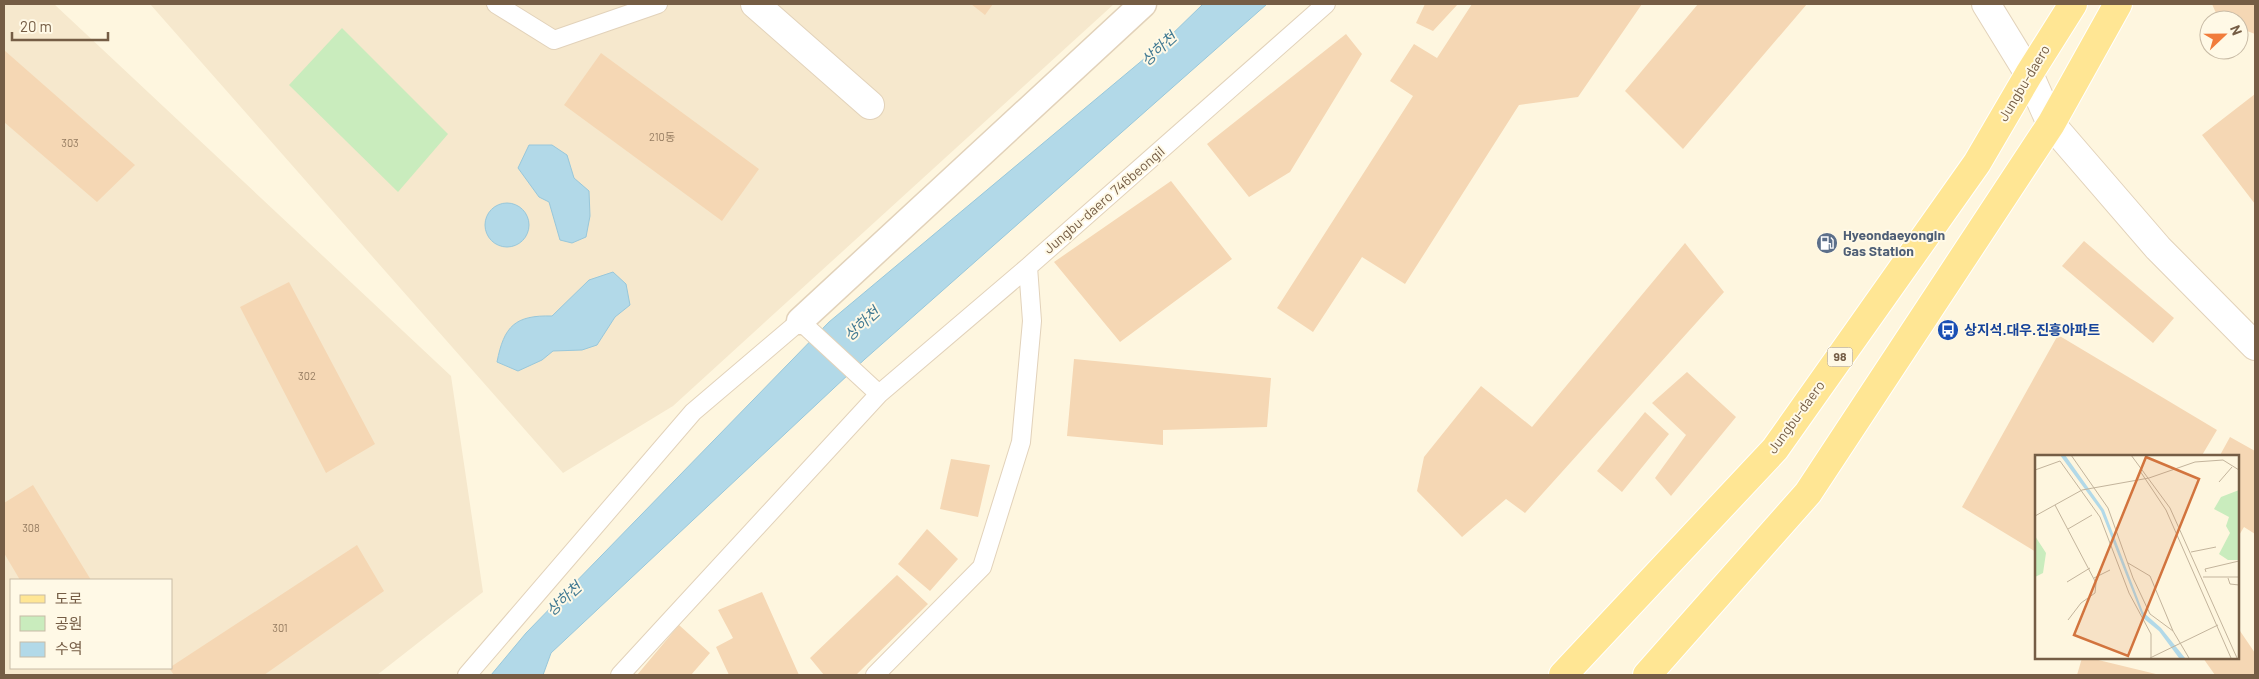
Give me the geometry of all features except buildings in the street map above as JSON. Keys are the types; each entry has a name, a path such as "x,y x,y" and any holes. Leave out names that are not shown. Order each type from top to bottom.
{"main road":[{"name":"Jungbu-daero","path":"1563,675 1775,448 1977,163 2073,4"},
{"path":"1647,675 1808,493 2051,124 2118,4"}],"street":[{"path":"755,4 870,105"},
{"path":"800,320 1143,4"},
{"path":"1986,4 2029,74 2051,124 2158,248 2255,346"}],"lane":[{"path":"496,4 554,40 658,4"},
{"name":"Jungbu-daero 746beongil","path":"620,675 879,394 1028,267 1326,4"},
{"path":"875,675 982,567 1021,442 1032,321 1028,267"},
{"path":"467,675 693,412 800,320 879,394"}],"shaded area":[{"path":"4,4 54,4 451,376 483,592 377,675 4,675"},
{"path":"150,4 1114,4 673,406 563,473"}],"green space":[{"path":"342,28 448,134 398,192 289,85"}],"water":[{"name":"상하천","path":"1203,4 1267,4 865,359 551,653 543,675 491,675 526,633 829,322 1163,43"},
{"path":"529,145 552,145 567,155 574,178 589,191 590,216 586,237 572,243 560,240 549,202 539,197 518,168"},
{"path":"507,203 519,207 525,213 529,225 525,237 519,243 507,247 495,243 489,237 485,225 489,213 495,207"},
{"path":"613,272 626,284 630,305 615,317 597,345 582,350 553,351 542,360 518,371 497,362 503,339 513,325 529,318 552,316 589,280"}],"place":[{"name":"Hyeondaeyongin Gas Station","path":"1827,243"},
{"name":"상지석.대우.진흥아파트","path":"1948,330"}]}
